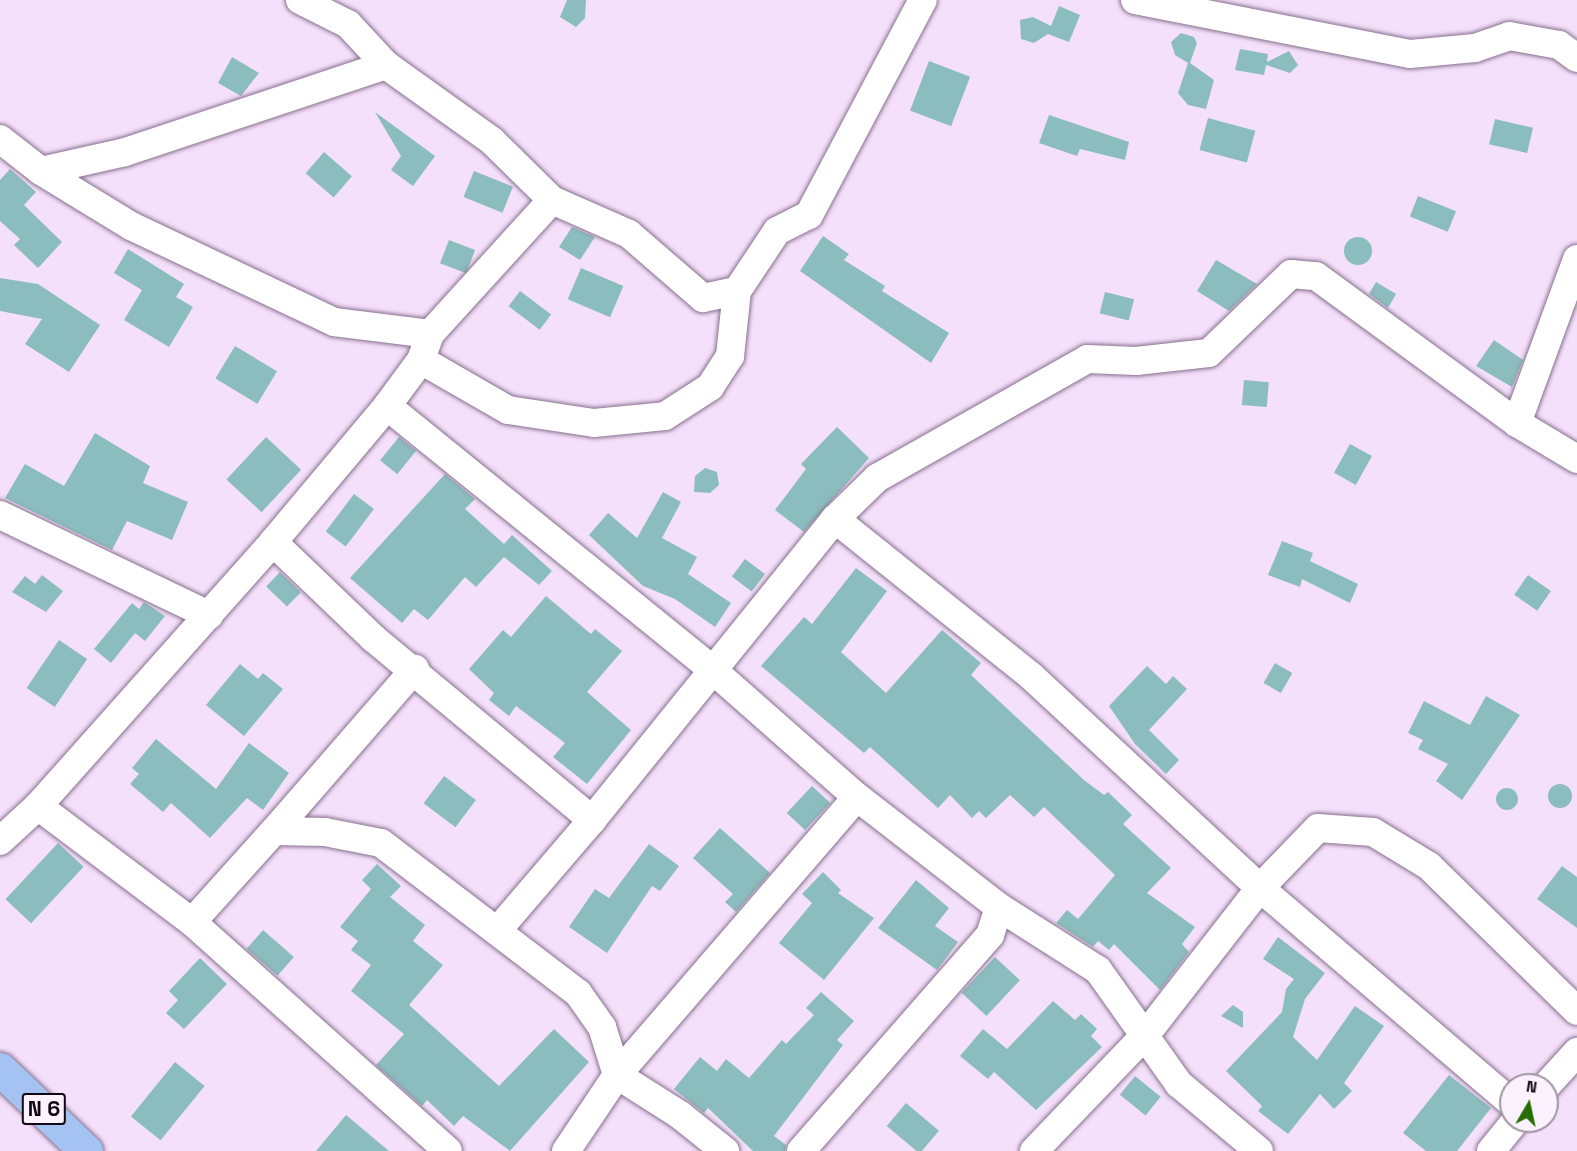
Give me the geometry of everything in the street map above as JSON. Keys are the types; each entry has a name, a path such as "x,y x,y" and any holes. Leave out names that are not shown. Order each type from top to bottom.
{"main road":[{"name":"N 6","path":"0,1069 86,1151"}],"street":[{"path":"300,0 348,24 386,65 492,141 552,200 629,234 703,298 737,291"},
{"path":"0,139 40,171 131,226 334,322 425,347 508,410 594,423 664,416 710,387 730,356 737,291 777,231 809,215 923,0"},
{"path":"1135,0 1410,54 1475,48 1509,36 1559,45 1577,58"},
{"path":"40,171 125,152 386,65"},
{"path":"0,841 38,806 273,542 387,406 425,347 552,200"},
{"path":"1517,423 1577,259"},
{"path":"497,931 715,672 835,519 877,478 1087,359 1136,361 1209,353 1291,274 1316,276 1517,423 1577,459"},
{"path":"387,406 715,672 857,797 999,907 1098,970 1147,1033 1179,1084 1259,1151"},
{"path":"0,515 209,615"},
{"path":"835,519 1031,676 1260,888 1499,1092"},
{"path":"273,542 373,638 415,669 592,820"},
{"path":"192,922 415,669"},
{"path":"566,1151 617,1076 857,797"},
{"path":"38,806 192,922 448,1151"},
{"path":"1034,1151 1147,1033 1260,888 1318,828 1373,832 1429,866 1577,1011"},
{"path":"274,831 326,832 381,843 578,993 602,1027 617,1076 680,1115 725,1151"},
{"path":"801,1151 990,935 999,907"},
{"path":"1557,1073 1577,1052"},
{"path":"1491,1151 1505,1133"}],"building":[{"path":"567,0 586,0 585,18 576,27 560,17"},
{"path":"1059,6 1080,15 1069,42 1048,34 1034,43 1021,39 1020,20 1033,17 1051,26"},
{"path":"1181,33 1194,37 1197,43 1190,63 1214,80 1206,109 1188,105 1178,93 1188,63 1175,55 1171,42"},
{"path":"1240,49 1268,54 1267,62 1289,51 1298,65 1290,73 1266,65 1264,75 1235,70"},
{"path":"232,57 259,73 241,96 218,83"},
{"path":"929,61 970,77 951,126 910,110"},
{"path":"375,112 435,156 413,186 391,170 401,156"},
{"path":"1049,115 1129,142 1125,160 1080,149 1077,156 1039,143"},
{"path":"1208,118 1255,131 1247,163 1199,150"},
{"path":"1495,119 1533,128 1527,153 1489,144"},
{"path":"324,152 352,176 334,197 306,173"},
{"path":"10,169 36,192 24,205 62,242 38,268 14,245 20,239 0,221 0,180"},
{"path":"474,171 513,187 502,213 464,197"},
{"path":"1418,196 1456,211 1448,232 1410,216"},
{"path":"572,227 595,237 580,260 559,247"},
{"path":"823,236 849,254 844,260 885,286 882,291 949,333 931,363 800,271"},
{"path":"1358,237 1368,241 1372,251 1368,261 1358,265 1348,261 1344,251 1348,241"},
{"path":"449,240 475,250 466,273 440,263"},
{"path":"128,249 184,284 176,297 193,307 169,347 124,320 142,290 114,273"},
{"path":"1216,260 1257,284 1229,311 1197,291"},
{"path":"581,268 623,286 610,317 568,299"},
{"path":"0,278 38,284 100,325 69,372 25,344 42,319 0,311"},
{"path":"1376,282 1396,294 1388,308 1369,294"},
{"path":"520,291 551,314 540,330 509,306"},
{"path":"1105,292 1134,299 1129,321 1100,313"},
{"path":"1494,340 1523,360 1512,387 1476,366"},
{"path":"235,346 277,371 257,404 215,379"},
{"path":"1244,380 1269,382 1267,407 1242,405"},
{"path":"837,427 869,458 804,532 775,510 806,469 801,464"},
{"path":"95,433 150,466 143,483 188,502 172,540 127,521 112,550 5,498 25,464 64,486"},
{"path":"266,437 301,470 262,512 226,479"},
{"path":"399,437 416,451 397,474 380,460"},
{"path":"1350,444 1372,456 1356,485 1334,473"},
{"path":"705,468 717,472 719,485 710,493 694,492 695,476"},
{"path":"445,474 475,499 465,509 504,544 512,535 552,571 539,585 504,557 476,587 465,577 428,620 414,609 402,623 350,578"},
{"path":"663,492 681,502 662,538 697,557 688,574 731,603 715,627 675,599 643,586 589,535 608,513 637,538"},
{"path":"354,494 374,509 346,547 326,532"},
{"path":"1282,541 1313,553 1310,561 1358,584 1350,603 1302,579 1300,587 1268,575"},
{"path":"745,559 765,574 752,592 732,577"},
{"path":"856,568 887,591 841,652 886,693 942,630 981,663 971,675 1084,780 1104,795 1108,792 1132,815 1123,824 1171,868 1147,893 1195,927 1182,944 1189,952 1160,990 1114,944 1109,950 1098,941 1093,947 1056,923 1067,910 1078,919 1115,875 1044,807 1034,817 1010,795 986,818 979,811 972,818 950,795 938,808 870,747 864,753 761,666 804,617 812,624"},
{"path":"280,572 301,592 287,607 266,586"},
{"path":"42,575 63,591 46,612 12,592 25,576 35,584"},
{"path":"1528,575 1551,591 1537,611 1514,595"},
{"path":"546,596 591,634 595,629 622,651 587,692 631,730 587,784 553,757 565,743 516,706 509,716 489,700 494,693 469,669 503,630 511,637"},
{"path":"144,602 165,616 145,641 135,633 111,663 94,649 132,603 139,609"},
{"path":"59,640 87,659 55,707 27,688"},
{"path":"1275,663 1292,673 1281,693 1264,683"},
{"path":"240,664 258,679 263,673 283,689 244,736 206,705"},
{"path":"1147,666 1166,684 1173,676 1187,689 1149,730 1179,760 1166,774 1135,744 1109,706"},
{"path":"1486,696 1520,715 1462,800 1436,781 1448,764 1418,749 1423,740 1408,733 1424,701 1470,725"},
{"path":"156,739 216,789 249,743 289,773 263,810 247,798 210,838 171,803 163,812 130,784 139,774 132,768"},
{"path":"444,776 476,800 455,827 424,803"},
{"path":"1560,784 1565,785 1571,791 1571,801 1565,807 1560,808 1555,807 1549,801 1548,796 1549,791 1555,785"},
{"path":"812,786 830,803 805,830 787,813"},
{"path":"1507,788 1515,791 1518,799 1515,807 1507,810 1499,807 1496,799 1499,791"},
{"path":"720,828 770,873 736,912 725,902 733,894 693,858"},
{"path":"58,843 84,867 31,923 5,899"},
{"path":"649,844 679,866 660,891 652,886 607,953 569,927 595,889 609,898"},
{"path":"377,864 401,886 390,897 425,925 413,941 443,965 409,1005 499,1086 554,1029 589,1062 510,1151 463,1116 454,1126 427,1100 422,1106 376,1065 404,1034 351,991 371,965 351,950 358,941 340,927 371,889 362,880"},
{"path":"1562,866 1577,877 1577,928 1537,899"},
{"path":"823,872 841,890 838,893 874,918 824,980 779,943 812,903 802,894"},
{"path":"916,880 949,908 935,926 958,942 937,970 878,928"},
{"path":"263,930 294,957 278,976 247,949"},
{"path":"1278,937 1325,973 1305,999 1293,1037 1317,1060 1355,1006 1384,1026 1344,1083 1352,1091 1334,1109 1320,1094 1288,1134 1258,1111 1262,1106 1226,1071 1282,1012 1286,989 1294,979 1263,959"},
{"path":"995,957 1020,980 986,1016 962,993"},
{"path":"200,958 227,984 184,1029 166,1013 178,1000 169,991"},
{"path":"821,992 854,1021 837,1040 843,1045 774,1136 786,1145 785,1151 753,1151 708,1108 704,1113 674,1089 700,1057 717,1071 726,1059 749,1078 782,1040 786,1044 814,1015 806,1008"},
{"path":"1053,1001 1075,1020 1081,1014 1097,1029 1091,1036 1102,1047 1036,1110 994,1072 988,1079 960,1056 983,1029 1007,1049"},
{"path":"1233,1005 1243,1012 1243,1028 1221,1016"},
{"path":"175,1062 205,1086 160,1140 131,1116"},
{"path":"1449,1075 1491,1108 1457,1151 1426,1151 1403,1133"},
{"path":"1135,1076 1161,1097 1146,1115 1120,1095"},
{"path":"906,1103 939,1131 922,1151 917,1151 887,1126"},
{"path":"346,1115 389,1151 316,1151"}]}
